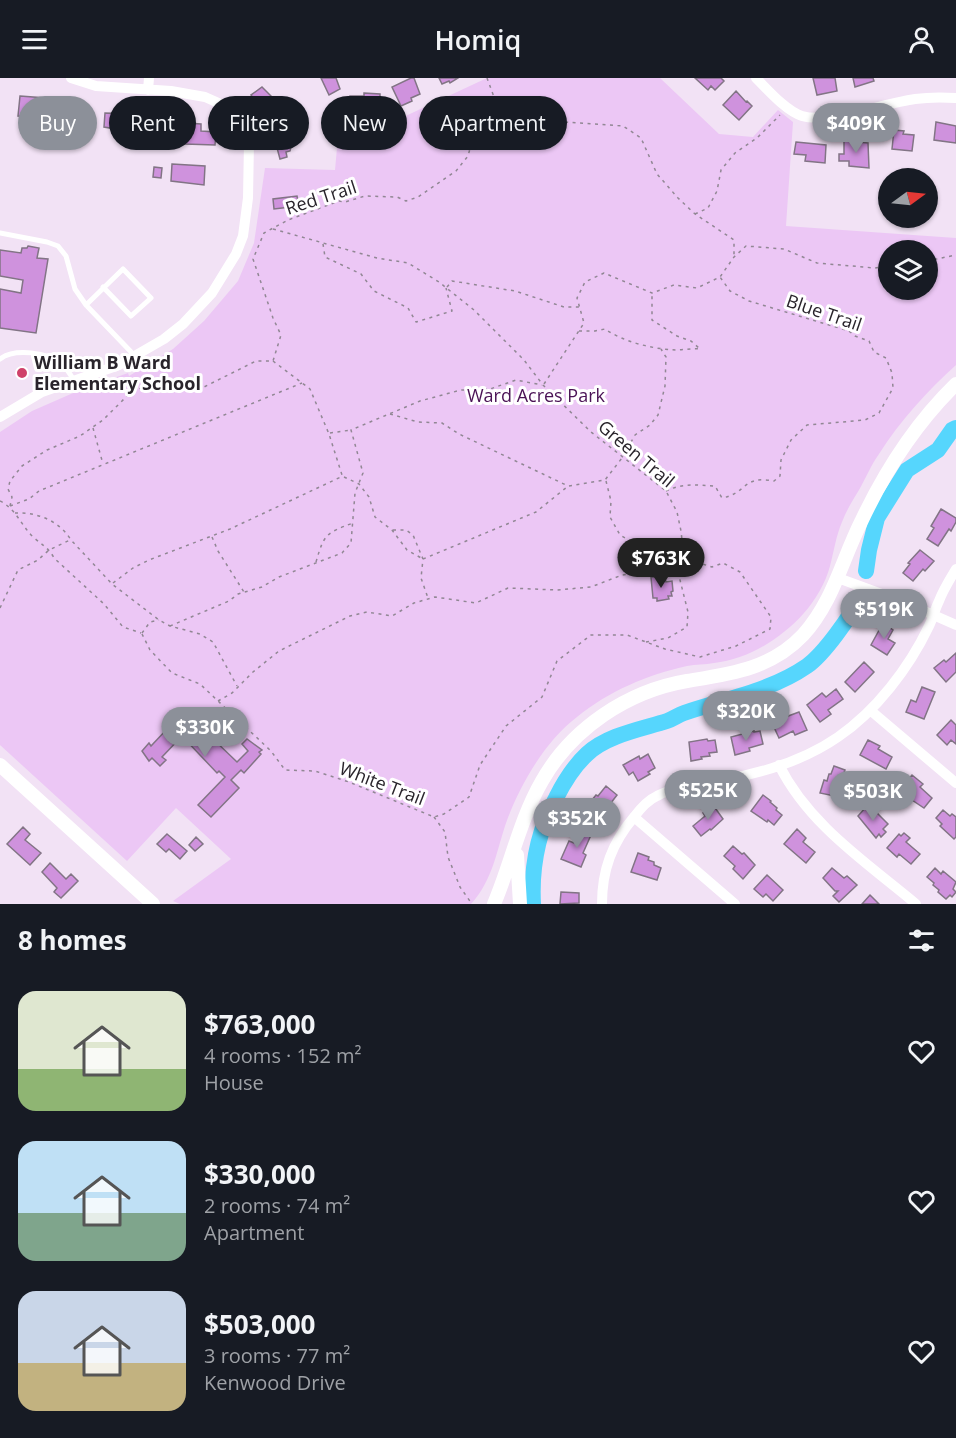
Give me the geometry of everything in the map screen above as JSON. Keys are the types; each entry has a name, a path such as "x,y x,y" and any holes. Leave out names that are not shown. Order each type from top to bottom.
{"street":[{"path":"2,411 42,392 119,365 164,339 183,324 212,293 236,254 243,236 249,198 249,142 244,130 223,105 205,97 171,91 96,86 71,78"},
{"path":"148,90 149,78"},
{"path":"756,78 775,97 800,116 820,119 914,99 956,98"},
{"path":"487,904 497,898 528,810 541,782 559,757 584,730 614,708 645,693 686,681 732,674 774,657 803,634 823,609 860,524 886,473 922,421 956,384"},
{"path":"602,904 605,871 610,851 622,831 657,796 683,787 725,780 779,765 838,737 870,710 890,687 916,650 939,598 956,569"},
{"path":"838,578 956,625"},
{"path":"870,710 956,783"},
{"path":"0,765 153,904"},
{"path":"779,765 788,784 830,833 916,904"},
{"path":"634,817 735,904"},
{"path":"516,846 520,904"}],"lane":[{"path":"0,233 58,246 66,255 75,289 86,305 136,357"},
{"path":"86,305 104,287 123,268 152,298 131,315 104,287"},
{"path":"0,359 8,354 23,353 46,357 63,364 74,380"}],"path":[{"path":"487,78 493,96"},
{"path":"694,214 708,208 717,191 721,170 735,153 757,138 786,110"},
{"path":"567,122 623,126 641,138 657,174 694,214 734,240 734,257"},
{"name":"Red Trail","path":"272,229 288,220 339,201 345,202 365,196 397,197 406,201 418,197 456,171 468,156 470,150"},
{"path":"272,229 264,233 253,260 281,335 273,361"},
{"name":"Green Trail","path":"272,229 377,258 408,263 474,310 524,360 543,385 591,432 666,491 677,512 684,558"},
{"path":"323,243 325,257 361,274 374,291 408,308 416,322 452,310 446,288 452,281 515,291 564,308 579,307"},
{"path":"329,434 351,430 420,401 461,390 490,389 516,380 543,385 584,323 577,298 585,282 604,273 652,293 674,285 697,288 720,277 734,257 746,246 784,249 817,263 878,268"},
{"path":"938,259 956,255"},
{"name":"Blue Trail","path":"666,491 676,486 692,484 715,486 722,498 735,496 750,481 760,479 774,481 780,476 781,460 791,440 807,425 865,420 879,413 892,388 892,373 886,358 873,352 869,341 849,332 749,301 730,291 720,277"},
{"path":"579,330 595,332 605,329 620,339 660,348 700,349 691,341 677,336 652,320 652,293"},
{"path":"423,559 536,512 568,486 605,480 622,458 635,435 650,425 658,415 665,386 666,357 660,348"},
{"path":"10,506 12,497 8,489 10,481 22,466 47,450 80,436 103,420 128,395 154,381 204,387 256,361 273,361 310,389 329,434 343,476 359,484 369,497 375,517 392,530 407,550 423,559"},
{"path":"10,506 28,499 39,491 302,383"},
{"path":"389,414 418,422 442,423 459,434 568,486"},
{"path":"93,427 103,465"},
{"path":"170,626 229,602 244,592 342,552 351,543 355,493 363,473 351,430"},
{"path":"112,584 141,564 193,542 212,537 343,476"},
{"path":"605,480 610,501 610,517 620,535 642,548 662,571"},
{"path":"0,501 10,506 32,536 50,550 54,558 104,604 123,627 142,634 150,650 172,673 200,684 218,701 238,687 279,651 350,616 367,612 392,616 414,603 435,597 477,603 508,588 557,590 591,587 622,575 662,571 678,572"},
{"path":"15,513 28,512 47,518 66,532 112,584 137,600 159,620 170,626 200,634 213,642 238,687"},
{"path":"315,563 322,541 332,531 354,523"},
{"path":"392,530 406,530 413,535 423,559 421,578 428,599"},
{"path":"212,537 218,551 244,592"},
{"path":"0,608 18,570 71,540"},
{"path":"678,572 684,558"},
{"name":"White Trail","path":"218,701 271,751 285,770 315,771 349,782 434,817 444,814 469,797 480,765 506,726 542,697 557,661 591,635 627,635 665,649 700,657 736,646 770,628 771,617 740,572 723,563 712,567 684,558"},
{"path":"645,642 668,638 687,627 688,612 678,572"},
{"path":"142,634 150,622 159,620"},
{"path":"434,817 445,832 448,857 460,887 472,904"}],"green space":[{"name":"Ward Acres Park","path":"487,78 660,78 719,134 753,137 778,110 793,122 786,226 956,238 956,365 915,407 876,458 844,518 823,585 804,613 785,631 751,652 727,661 687,666 643,679 602,699 565,727 543,752 517,796 489,877 471,904 180,904 173,901 231,859 176,808 127,861 0,745 0,432 32,411 80,390 128,373 129,376 173,349 204,321 238,281 254,243 265,168 335,170 337,150 407,150 407,115 419,110 419,150 567,150 567,96 448,96"}],"building":[{"path":"321,78 336,78 340,89 329,95"},
{"path":"414,78 420,94 411,98 412,101 407,103 407,96 396,96 392,87"},
{"path":"439,78 458,78 450,83 449,81 442,84"},
{"path":"695,78 721,78 724,81 715,90 711,86 708,90"},
{"path":"813,78 835,78 837,91 817,95"},
{"path":"853,78 873,78 874,81 855,87"},
{"path":"262,87 271,96 252,96"},
{"path":"736,91 752,106 739,120 723,105"},
{"path":"364,93 380,94 380,96 364,96"},
{"path":"105,113 109,113 109,128 104,127"},
{"path":"936,122 956,126 956,143 934,140"},
{"path":"196,124 201,124 201,131 208,131 208,145 196,144"},
{"path":"894,130 914,135 912,151 892,149"},
{"path":"844,139 857,139 857,142 868,143 869,168 849,166 849,161 839,161 839,154 844,154"},
{"path":"796,142 826,145 825,163 805,161 806,155 794,154"},
{"path":"278,150 290,150 286,152 287,157 280,159"},
{"path":"172,164 205,166 204,185 171,181"},
{"path":"154,167 162,168 161,178 153,177"},
{"path":"297,196 299,206 274,209 273,199"},
{"path":"28,246 39,248 37,258 48,259 36,333 0,328 0,289 21,293 23,280 0,276 0,250 21,253 22,248"},
{"path":"941,509 956,518 956,522 938,546 927,539 934,528 931,526"},
{"path":"920,550 934,561 913,581 903,573 910,564 908,563"},
{"path":"651,577 665,578 666,582 672,581 673,591 672,596 668,596 669,599 657,601 657,598 653,598"},
{"path":"883,623 893,630 888,639 895,643 887,655 871,645"},
{"path":"956,653 956,672 946,682 934,668 944,660 946,662"},
{"path":"864,662 874,672 855,692 845,682"},
{"path":"922,687 935,692 924,719 906,712 911,700 916,702"},
{"path":"836,689 843,699 828,710 831,714 820,722 807,705 822,693 826,697"},
{"path":"184,711 237,762 248,751 242,744 247,739 262,750 244,773 241,770 231,780 239,788 211,817 198,805 225,777 219,771 217,773 182,736 162,757 166,760 160,766 152,758 149,761 142,751 149,743 151,746"},
{"path":"799,712 807,730 795,735 793,731 779,738 773,725"},
{"path":"951,720 956,725 956,744 951,740 947,745 937,735"},
{"path":"760,731 763,744 735,755 731,737"},
{"path":"707,739 708,741 715,740 717,752 691,761 689,742"},
{"path":"868,740 880,746 878,749 892,757 886,769 860,755"},
{"path":"648,754 655,768 638,781 633,772 629,775 623,765"},
{"path":"834,766 845,770 842,778 845,779 839,797 820,793 824,780 827,781"},
{"path":"912,775 923,784 920,787 932,798 924,808 909,798 910,796 901,788"},
{"path":"606,786 617,795 607,808 610,810 602,820 588,810 594,802 592,800"},
{"path":"763,795 782,815 774,825 751,811"},
{"path":"713,805 723,819 701,836 693,826"},
{"path":"866,807 872,813 874,810 888,824 883,829 886,832 881,837 879,834 876,838 858,816"},
{"path":"943,810 950,816 952,814 956,817 956,837 954,839 940,826 942,824 936,818"},
{"path":"23,827 30,834 25,840 41,853 30,865 7,844"},
{"path":"797,829 806,838 803,842 815,852 806,863 784,844"},
{"path":"579,830 591,835 583,853 586,855 581,867 561,859 569,841 574,843"},
{"path":"904,833 910,838 906,842 920,854 911,864 899,854 897,857 887,848 899,834 901,836"},
{"path":"167,834 187,851 180,859 169,849 166,852 157,844"},
{"path":"196,837 203,844 195,851 189,845"},
{"path":"733,846 742,854 744,853 755,865 743,879 733,869 735,866 724,856"},
{"path":"638,853 649,857 648,860 661,868 657,880 631,872"},
{"path":"50,863 66,879 71,874 78,881 61,898 54,892 57,888 42,872"},
{"path":"832,868 844,878 847,876 857,885 839,902 833,896 838,891 835,891 823,878"},
{"path":"935,868 941,874 943,871 956,882 953,889 956,892 952,897 950,895 946,899 927,877"},
{"path":"767,875 783,890 773,901 766,894 763,897 754,889"},
{"path":"561,892 579,893 579,903 560,904"},
{"path":"870,895 879,904 862,904"}],"waterway":[{"path":"866,571 877,518 907,470 938,450 952,430 956,428"},
{"path":"533,904 533,876 540,836 559,792 587,754 595,747 615,737 747,694 793,675 814,660 829,644 860,597"}],"place":[{"name":"William B Ward Elementary School","path":"22,373"}]}
